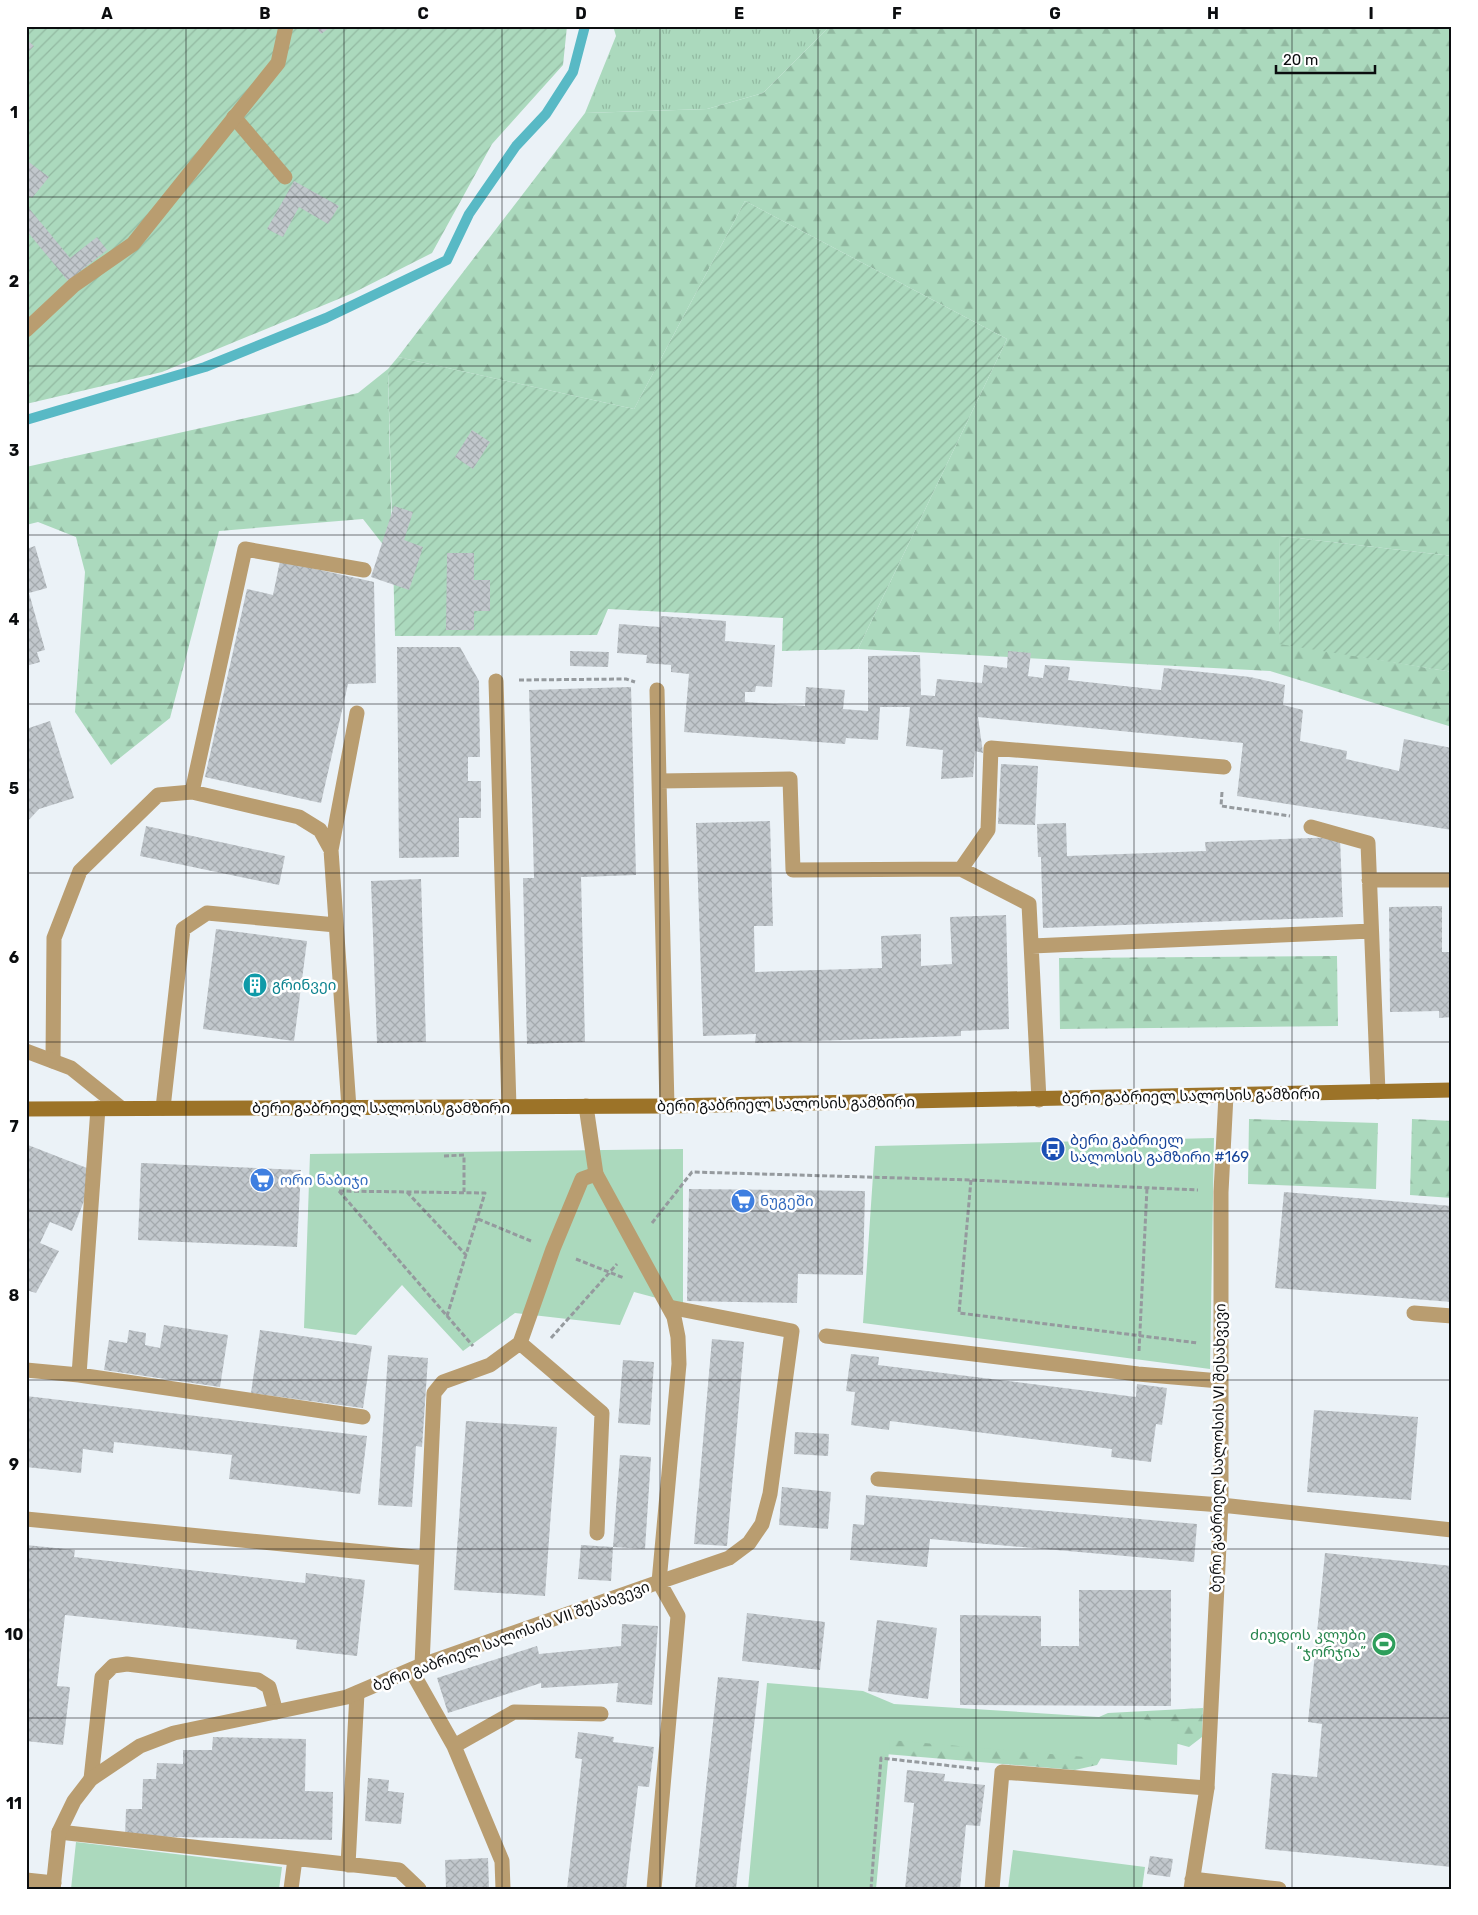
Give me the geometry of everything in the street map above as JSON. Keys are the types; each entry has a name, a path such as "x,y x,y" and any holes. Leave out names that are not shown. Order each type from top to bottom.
{"main road":[{"name":"ბერი გაბრიელ სალოსის გამზირი","path":"26,1109 667,1106 1039,1100 1452,1090"}],"street":[{"path":"26,330 74,285 133,244 278,63 286,26"},
{"path":"234,117 285,177"},
{"path":"192,792 245,548 364,570"},
{"path":"496,681 509,1107"},
{"path":"657,690 667,1106"},
{"path":"349,1108 331,850 357,713"},
{"path":"961,869 988,830 991,748 1224,766"},
{"path":"659,780 790,779 793,870 961,869 1029,904 1039,1100"},
{"path":"53,1061 54,938 80,871 158,795 192,792 299,817 320,830 331,850"},
{"path":"1311,827 1368,843 1378,1092"},
{"path":"1369,880 1452,880"},
{"path":"163,1108 183,929 207,913 336,925"},
{"path":"1032,946 1371,931"},
{"path":"26,1052 71,1068 121,1108"},
{"name":"ბერი გაბრიელ სალოსის VI შესახვევი","path":"1191,1884 1207,1788 1221,1505 1220,1192 1226,1095"},
{"name":"ბერი გაბრიელ სალოსის VII შესახვევი","path":"53,1886 59,1832 74,1801 91,1779 140,1746 174,1733 347,1697 417,1668 659,1582 680,1364 678,1337 674,1317 669,1307 596,1174 586,1106"},
{"path":"79,1375 98,1108"},
{"path":"503,1889 502,1861 454,1746 417,1668 426,1558 434,1393 443,1382 490,1365 520,1343 553,1250 582,1179 596,1174"},
{"path":"654,1889 678,1616 659,1582 729,1558 749,1543 762,1524 770,1494 792,1331 669,1307"},
{"path":"1414,1313 1452,1316"},
{"path":"826,1336 1138,1374 1220,1381"},
{"path":"520,1343 602,1413 597,1533"},
{"path":"26,1370 79,1375 363,1417"},
{"path":"878,1479 1221,1505 1452,1530"},
{"path":"26,1519 426,1558"},
{"path":"91,1779 102,1677 113,1666 127,1664 258,1680 269,1687 276,1712"},
{"path":"348,1865 357,1693"},
{"path":"454,1746 514,1712 601,1714"},
{"path":"992,1889 1002,1772 1207,1788"},
{"path":"59,1832 399,1870 419,1889"},
{"path":"291,1889 294,1859"},
{"path":"26,1880 53,1886"},
{"path":"1191,1884 1279,1889"}],"path":[{"path":"496,681 626,679 657,690"},
{"path":"1224,766 1221,806 1302,818 1311,827"},
{"path":"444,1156 464,1155 464,1192"},
{"path":"692,1172 971,1180 1220,1192"},
{"path":"971,1180 959,1314 1220,1346"},
{"path":"1138,1374 1147,1188"},
{"path":"447,1316 486,1192 338,1191 447,1316 490,1365"},
{"path":"406,1192 466,1255"},
{"path":"871,1889 881,1758 1002,1772"}],"green space":[{"path":"26,26 567,26 563,65 492,144 432,253 353,293 162,372 26,404"},
{"path":"613,26 830,26 763,93 707,109 585,113 616,36"},
{"path":"830,26 1452,26 1452,556 1280,536 1279,643 1452,672 1452,727 1270,671 858,649 1007,339 745,201 634,409 398,357 585,113 707,109 763,93"},
{"path":"745,201 1007,339 858,649 782,651 783,618 608,609 597,635 395,636 388,369 398,357 634,409"},
{"path":"388,369 392,556 363,519 219,531 170,718 111,765 75,712 85,572 76,537 38,522 26,525 26,467 358,393"},
{"path":"1280,536 1452,556 1452,672 1279,644"},
{"path":"1337,956 1338,1026 1060,1029 1059,958"},
{"path":"1249,1119 1378,1123 1376,1189 1248,1184"},
{"path":"1412,1119 1452,1121 1452,1198 1410,1195"},
{"path":"1214,1138 1210,1369 863,1323 875,1146"},
{"path":"683,1149 683,1305 634,1292 620,1325 515,1313 463,1351 402,1285 356,1335 304,1328 310,1154"},
{"path":"767,1683 863,1691 894,1704 1178,1722 1177,1765 890,1740 876,1889 748,1889"},
{"path":"1203,1708 1202,1737 1189,1747 1171,1742 1108,1746 1097,1765 1075,1770 826,1749 823,1710 1081,1725 1108,1713"},
{"path":"76,1842 282,1867 279,1889 71,1889"},
{"path":"1013,1850 1145,1867 1142,1889 1008,1889"}],"building":[{"path":"315,26 332,26 321,34"},
{"path":"26,39 34,46 26,54"},
{"path":"26,160 49,177 32,198 26,194"},
{"path":"294,181 339,206 328,224 299,207 283,237 267,229"},
{"path":"28,207 70,258 97,237 107,250 68,281 26,230 26,208"},
{"path":"472,430 490,442 473,469 455,457"},
{"path":"394,506 413,512 404,540 423,547 409,590 371,577"},
{"path":"35,546 47,588 29,593 45,650 37,652 40,662 26,666 26,549"},
{"path":"447,553 474,553 474,580 490,580 490,611 474,611 474,630 446,630"},
{"path":"280,561 374,582 376,683 348,684 321,803 205,777 247,589 273,595"},
{"path":"661,616 726,621 725,641 775,645 772,687 756,686 755,692 745,692 745,702 805,706 806,687 845,690 843,709 868,711 868,656 920,655 921,695 935,696 937,679 982,683 984,665 1007,668 1008,651 1031,653 1028,676 1043,678 1045,665 1070,667 1068,680 1161,690 1164,668 1250,677 1285,685 1283,705 1303,710 1300,741 1347,751 1346,759 1399,771 1404,739 1452,748 1452,830 1237,796 1243,743 978,717 983,753 975,751 973,777 941,779 943,750 906,746 910,707 880,707 878,740 846,738 845,744 684,732 689,674 671,672 671,665 646,663 647,655 617,653 619,624 660,627"},
{"path":"397,647 460,647 479,681 480,757 468,757 468,781 481,781 481,818 459,818 459,857 399,858"},
{"path":"570,651 609,652 608,667 570,666"},
{"path":"631,687 636,875 581,877 585,1042 527,1044 523,878 534,878 529,690"},
{"path":"50,721 74,798 39,809 26,823 26,729"},
{"path":"1001,764 1038,766 1035,825 998,824"},
{"path":"770,821 773,926 754,926 755,972 882,968 881,936 921,934 921,966 952,964 950,917 1006,915 1009,1029 961,1031 961,1036 755,1043 756,1034 703,1036 696,823"},
{"path":"1066,823 1067,856 1206,851 1205,842 1340,837 1343,917 1043,928 1041,857 1038,857 1037,824"},
{"path":"146,826 285,856 279,885 140,856"},
{"path":"421,879 426,1042 377,1043 371,881"},
{"path":"1442,906 1442,952 1452,952 1452,1017 1439,1018 1439,1011 1390,1012 1389,907"},
{"name":"გრინვეი","path":"216,929 307,941 294,1041 203,1029"},
{"path":"28,1145 87,1168 86,1196 72,1231 50,1222 40,1243 59,1251 36,1293 26,1290 26,1146"},
{"path":"141,1163 301,1170 297,1247 138,1240"},
{"path":"689,1189 865,1191 863,1275 798,1274 797,1303 687,1301"},
{"path":"1284,1192 1452,1206 1452,1302 1275,1288"},
{"path":"164,1325 228,1335 220,1387 104,1370 109,1340 127,1343 129,1330 146,1333 145,1345 160,1348"},
{"path":"260,1330 372,1346 363,1408 251,1393"},
{"path":"712,1339 744,1342 727,1546 694,1544"},
{"path":"851,1354 879,1357 878,1365 1136,1397 1137,1384 1167,1388 1162,1425 1156,1424 1151,1462 1111,1457 1112,1449 890,1421 889,1430 851,1425 855,1392 846,1391"},
{"path":"388,1355 428,1358 422,1447 416,1446 412,1507 378,1505"},
{"path":"623,1360 654,1362 650,1425 618,1423"},
{"path":"26,1396 367,1436 360,1494 229,1479 232,1455 114,1442 113,1453 83,1449 81,1473 26,1467"},
{"path":"1314,1410 1418,1417 1411,1500 1307,1492"},
{"path":"466,1421 557,1427 545,1596 454,1590"},
{"path":"795,1432 829,1434 828,1456 794,1454"},
{"path":"620,1455 651,1457 645,1549 613,1547"},
{"path":"782,1487 831,1492 828,1529 779,1525"},
{"path":"866,1495 1197,1524 1194,1562 930,1539 927,1567 850,1560 853,1524 864,1525"},
{"path":"26,1545 75,1550 74,1557 305,1583 306,1573 365,1580 357,1656 296,1649 297,1640 65,1615 57,1686 70,1687 63,1745 26,1741"},
{"path":"581,1545 613,1547 611,1581 578,1579"},
{"path":"1325,1553 1452,1566 1452,1867 1265,1849 1272,1773 1317,1777 1322,1724 1308,1722"},
{"path":"1079,1590 1171,1590 1171,1706 960,1705 960,1615 1041,1616 1041,1646 1079,1646"},
{"path":"747,1613 825,1622 820,1670 742,1661"},
{"path":"877,1620 937,1628 928,1699 868,1691"},
{"path":"622,1624 658,1626 652,1705 616,1702 618,1683 541,1688 541,1683 448,1713 437,1678 537,1646 539,1654 621,1646"},
{"path":"718,1677 759,1681 736,1889 695,1889"},
{"path":"578,1732 614,1737 613,1742 654,1747 649,1787 638,1786 626,1889 567,1889 582,1759 575,1758"},
{"path":"213,1737 306,1739 305,1791 333,1792 332,1840 125,1836 126,1809 142,1809 143,1779 156,1779 157,1763 183,1764 183,1750 212,1750"},
{"path":"907,1770 945,1774 944,1781 985,1785 980,1826 966,1825 960,1889 905,1889 914,1803 904,1802"},
{"path":"368,1778 389,1780 388,1791 404,1793 401,1824 365,1821"},
{"path":"1150,1856 1173,1859 1170,1877 1147,1874"},
{"path":"488,1858 489,1889 446,1889 445,1860"}],"waterway":[{"path":"26,420 205,367 326,318 447,260 469,214 516,146 546,114 573,72 585,26"}],"place":[{"name":"გრინვეი","path":"255,985"},
{"name":"ბერი გაბრიელ სალოსის გამზირი #169","path":"1053,1149"},
{"name":"ორი ნაბიჯი","path":"262,1180"},
{"name":"ნუგეში","path":"743,1201"},
{"name":"ძიუდოს კლუბი “ჯორჯია”","path":"1384,1644"}]}
